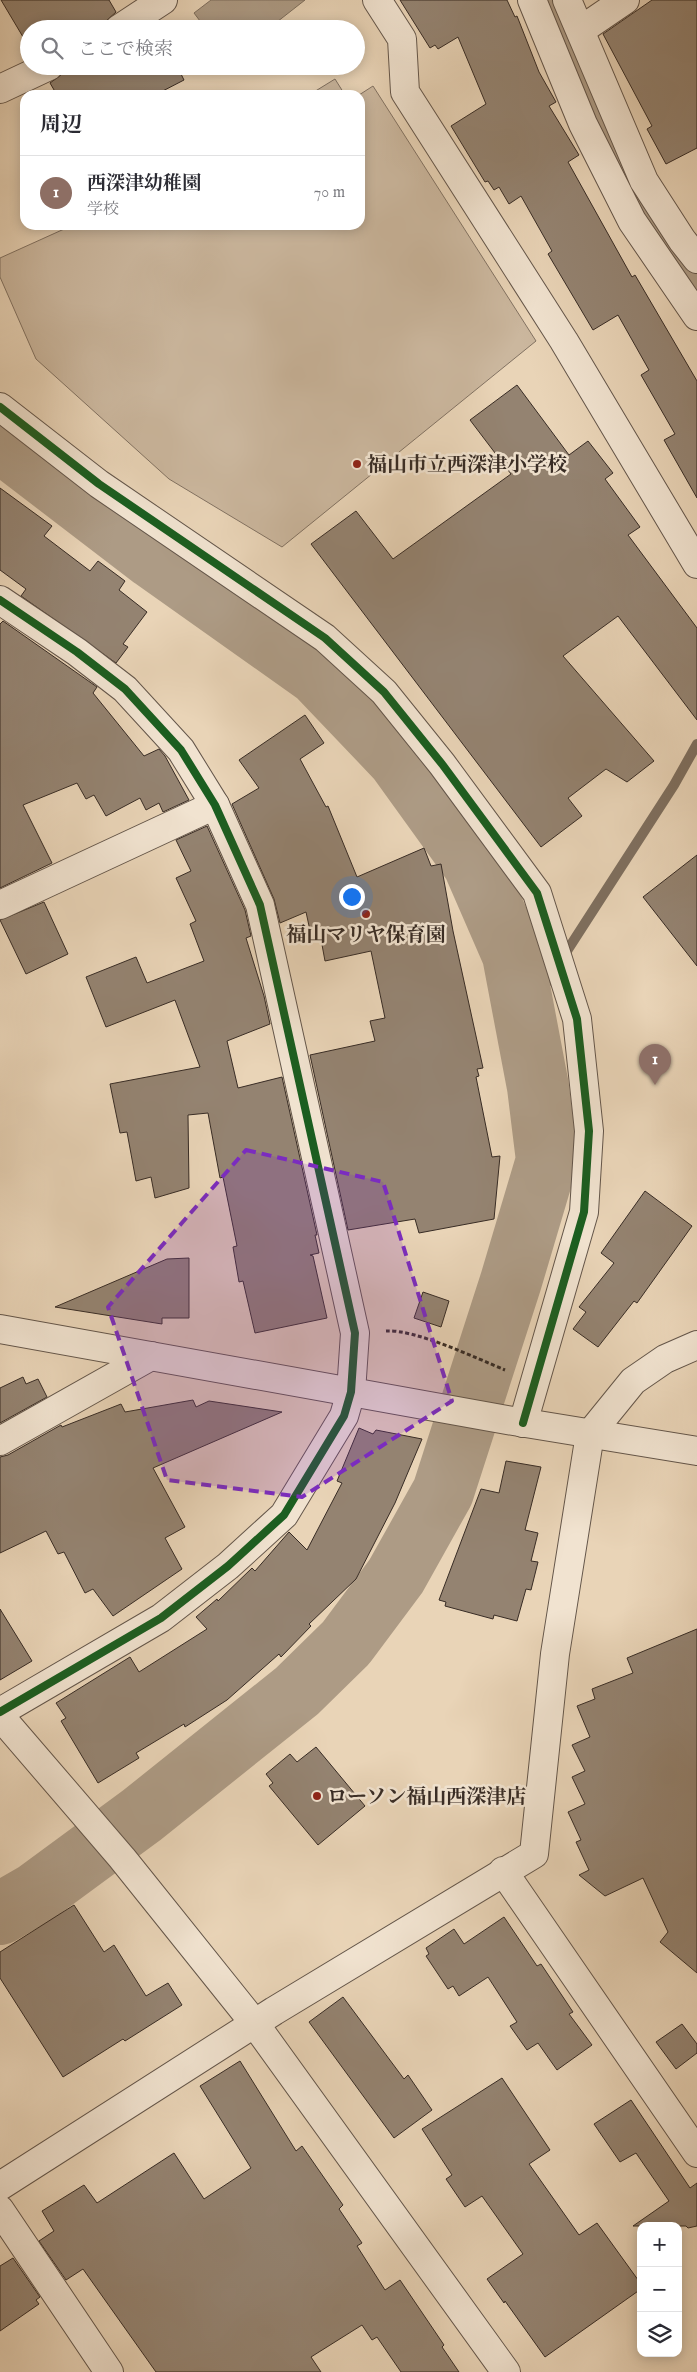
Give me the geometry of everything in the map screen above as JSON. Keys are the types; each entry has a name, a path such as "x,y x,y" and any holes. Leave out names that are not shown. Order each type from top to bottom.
{"street":[{"path":"133,20 163,0"},
{"path":"377,0 402,39 405,92 564,341 697,564"},
{"path":"532,0 584,124 632,221 697,316"},
{"path":"567,0 582,30 644,181 697,260"},
{"path":"582,30 625,0"},
{"path":"0,89 30,75"},
{"path":"0,406 100,484 325,638 384,692 442,764 537,893 577,1019 589,1130 584,1212 515,1421"},
{"path":"0,600 77,652 125,689 181,750 215,805 260,905 355,1333 351,1392 344,1416 284,1515 228,1566 161,1618 0,1712"},
{"path":"0,905 215,805"},
{"path":"0,1329 515,1421 697,1451"},
{"path":"0,2186 255,2024 534,1854 555,1654 590,1434 633,1381 665,1359 697,1345"},
{"path":"0,1441 151,1356"},
{"path":"0,1716 122,1858 255,2024 506,2372"},
{"path":"503,1872 697,2153"},
{"path":"0,2210 109,2372"}],"path":[{"path":"355,1333 396,1330 472,1356 506,1370"}],"highlighted area":[{"path":"246,1150 383,1182 452,1401 302,1497 167,1480 108,1307"}],"shaded area":[{"path":"211,0 305,0 279,20 199,20 194,13"},
{"path":"335,79 342,90 317,90"},
{"path":"373,86 536,341 282,547 169,479 36,359 0,277 0,258 62,230 365,230 365,91"}],"building":[{"path":"1,0 109,0 116,12 107,20 20,20 20,32"},
{"path":"400,0 507,0 515,17 517,16 539,72 556,102 549,106 579,155 568,162 632,277 635,275 697,381 697,498 664,440 675,434 641,375 649,370 618,315 593,330 548,254 552,251 521,196 509,204 499,187 494,190 488,181 485,182 451,126 486,104 458,37 438,49 435,45 430,48"},
{"path":"652,0 697,0 697,148 666,164 647,129 652,126 603,34"},
{"path":"61,75 182,75 184,80 165,90 54,90 50,83"},
{"path":"517,385 569,455 588,441 613,473 605,479 640,527 628,535 697,628 697,720 618,616 563,656 654,761 627,782 606,769 568,798 582,816 541,847 311,544 356,511 393,559 511,474 470,420"},
{"path":"0,488 52,526 44,536 90,571 98,561 125,581 119,590 147,612 123,644 128,647 116,663 21,596 26,589 0,570"},
{"path":"3,621 97,687 93,693 144,756 159,749 165,756 189,800 163,812 159,803 146,810 140,798 106,816 94,795 86,799 77,783 23,805 52,863 0,888 0,624"},
{"path":"305,715 324,743 300,759 326,807 328,806 357,877 424,848 431,866 441,864 453,931 483,1068 477,1069 479,1076 476,1077 492,1157 500,1156 494,1219 419,1233 415,1219 348,1230 310,1055 375,1041 370,1021 385,1018 371,951 325,961 320,934 311,935 306,912 280,923 274,899 232,804 259,788 239,760"},
{"path":"207,826 245,910 251,936 246,938 264,996 270,1024 227,1041 238,1088 282,1077 317,1235 315,1235 319,1253 310,1255 313,1256 327,1318 255,1333 243,1281 239,1282 233,1247 237,1246 223,1177 220,1178 208,1113 188,1115 189,1188 155,1198 151,1177 136,1181 127,1132 120,1133 110,1084 200,1067 175,1000 106,1027 86,977 136,957 147,983 204,961 190,924 196,921 176,878 191,871 176,840"},
{"path":"697,855 697,966 643,897"},
{"path":"44,902 68,954 26,974 0,920"},
{"path":"645,1191 692,1226 637,1303 634,1301 598,1347 573,1329 586,1312 579,1307 614,1263 601,1253"},
{"path":"189,1258 189,1318 162,1318 162,1324 55,1307 167,1259"},
{"path":"423,1292 449,1301 441,1327 414,1318"},
{"path":"23,1377 26,1384 38,1379 47,1397 0,1423 0,1388"},
{"path":"193,1400 196,1407 209,1401 282,1412 153,1468 185,1527 165,1538 182,1569 113,1616 93,1589 85,1593 64,1552 58,1554 46,1531 0,1553 0,1457 8,1455 61,1425 62,1427 121,1404 125,1412"},
{"path":"359,1428 373,1434 376,1430 422,1439 395,1503 356,1579 309,1624 311,1626 281,1657 279,1654 227,1700 185,1727 184,1724 136,1753 139,1758 98,1783 61,1721 66,1718 56,1703 130,1657 139,1672 207,1629 196,1617 217,1599 218,1601 252,1568 255,1571 289,1532 307,1550 342,1483 337,1481"},
{"path":"506,1461 541,1467 525,1530 538,1533 531,1561 538,1562 531,1590 526,1589 517,1621 494,1615 493,1619 445,1606 446,1602 439,1600 481,1489 499,1493"},
{"path":"0,1609 32,1661 0,1680"},
{"path":"697,1629 697,1973 660,1942 668,1932 643,1878 605,1896 579,1875 589,1870 576,1842 581,1840 568,1812 585,1804 572,1777 585,1771 572,1745 590,1737 577,1706 595,1699 592,1689 633,1673 627,1658"},
{"name":"ローソン福山西深津店","path":"316,1747 365,1806 318,1845 269,1786 273,1783 266,1774 290,1754 297,1762"},
{"path":"74,1905 104,1952 114,1945 146,1996 168,1983 182,2005 63,2077 0,1978 0,1952"},
{"path":"504,1917 537,1966 541,1964 573,2012 569,2014 592,2045 557,2070 538,2043 527,2050 510,2026 517,2022 488,1977 459,1996 453,1986 448,1989 426,1956 429,1954 426,1948 454,1929 464,1944"},
{"path":"343,1997 404,2079 408,2075 432,2110 394,2138 309,2022"},
{"path":"682,2024 697,2044 697,2053 676,2069 656,2042"},
{"path":"240,2061 296,2151 302,2146 343,2205 339,2209 362,2243 357,2246 385,2290 400,2280 444,2345 442,2347 459,2372 401,2372 377,2337 372,2340 362,2325 311,2357 321,2372 156,2372 83,2269 66,2280 39,2241 54,2231 42,2211 84,2185 97,2203 174,2153 204,2199 251,2168 200,2086"},
{"path":"502,2078 550,2150 529,2164 579,2235 597,2223 637,2278 637,2292 545,2357 487,2279 523,2254 482,2196 465,2207 446,2179 452,2175 422,2129"},
{"path":"631,2100 690,2188 697,2183 697,2226 688,2228 682,2226 682,2222 639,2222 669,2201 636,2153 620,2162 594,2124"},
{"path":"13,2258 40,2297 36,2300 39,2304 0,2331 0,2266"}],"waterway":[{"path":"551,0 610,144 653,228 697,290"},
{"path":"0,441 153,558 318,675 398,759 473,863 513,955 538,1087 547,1160 511,1281 443,1492 396,1576 346,1643 297,1691 142,1815 36,1893 0,1914"},
{"path":"525,1016 674,785 697,744"}],"cycle path":[{"path":"0,407 99,484 325,638 384,692 442,764 537,893 577,1019 589,1131 584,1212 523,1423"},
{"path":"0,600 77,652 125,689 181,750 215,805 260,905 355,1333 351,1392 344,1416 284,1515 228,1566 161,1618 0,1712"}],"place":[{"name":"福山市立西深津小学校","path":"357,464"},
{"name":"福山マリヤ保育園","path":"366,914"},
{"name":"西深津幼稚園","path":"655,1085"},
{"name":"ローソン福山西深津店","path":"317,1796"}]}
